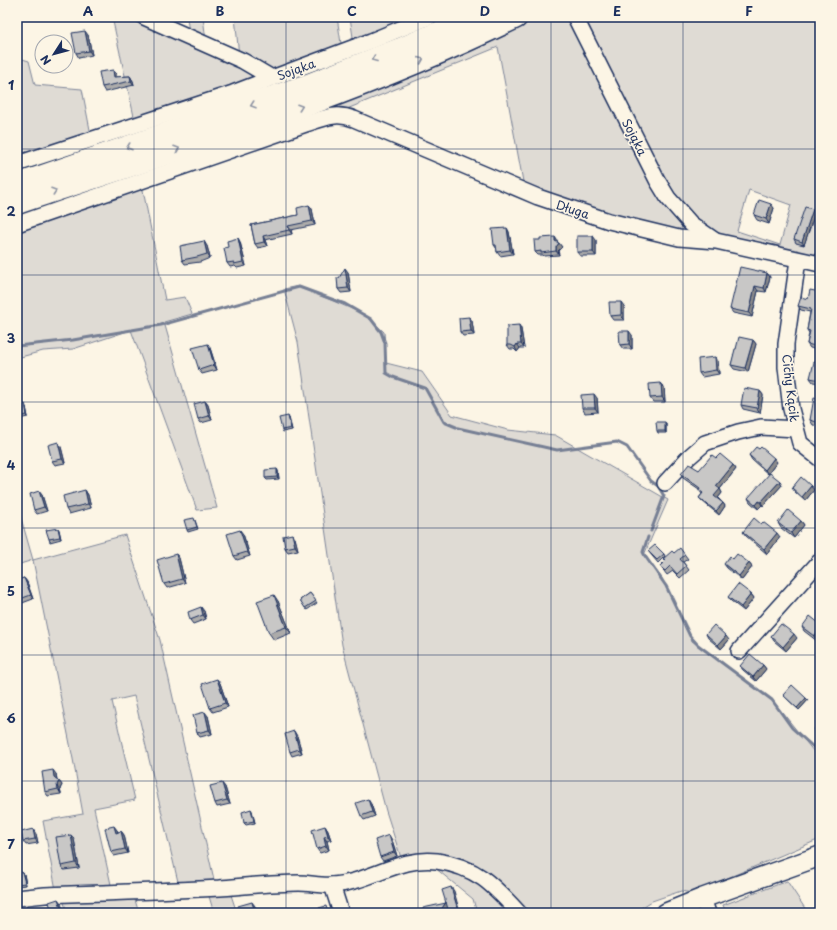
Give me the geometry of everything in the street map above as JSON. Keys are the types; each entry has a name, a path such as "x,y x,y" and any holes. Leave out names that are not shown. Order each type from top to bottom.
{"highway":[{"path":"17,185 308,85 407,47 475,17"},
{"path":"17,204 322,99 430,56 516,17"}],"main road":[{"path":"666,913 706,906 820,856"}],"street":[{"name":"Sojąka","path":"144,17 243,61 272,78 371,41 429,17"},
{"name":"Sojąka","path":"577,22 657,180 668,198 691,224 716,241"},
{"path":"17,164 233,93 272,78"},
{"name":"Długa","path":"17,224 306,124 337,115 354,119 538,197 609,220 679,238 716,241 820,264"},
{"path":"679,238 691,224"},
{"name":"Cichy Kącik","path":"798,260 786,344 786,367 791,409 800,443 820,459"},
{"path":"665,483 689,456 705,443 738,432 761,427 796,429"},
{"path":"739,651 820,561"},
{"path":"17,898 45,895 299,883 332,885 356,880 406,864 424,860 452,865 474,872 498,890 519,913"},
{"path":"332,885 341,913"}],"shaded area":[{"path":"112,17 133,17 141,20 255,74 256,78 135,121"},
{"path":"187,17 203,17 206,41 189,34"},
{"path":"235,17 337,17 342,50 277,71 263,69 239,56"},
{"path":"350,17 397,17 399,25 354,44"},
{"path":"538,17 568,17 684,225 676,232 579,207 524,187 498,47 342,111 17,220 17,216 56,201 382,87 469,51"},
{"path":"583,17 820,17 820,258 725,239 681,208 629,116 621,91","holes":["749,190 791,205 780,245 737,231"]},
{"path":"17,42 19,58 29,61 35,85 82,89 91,135 17,160"},
{"path":"142,185 165,300 185,297 192,314 164,322 217,508 197,510 131,330 73,349 43,351 17,358 17,228"},
{"path":"298,286 366,315 384,332 386,363 422,372 452,415 508,430 555,435 668,500 644,555 662,578 692,641 774,702 814,752 820,757 820,839 692,893 681,891 652,901 633,913 477,913 473,899 429,863 402,861 386,811 342,645 298,342 284,289"},
{"path":"17,504 33,560 17,565"},
{"path":"125,535 160,640 215,884 179,886 134,696 112,701 135,800 94,808 112,889 56,890 43,821 83,814 33,560"},
{"path":"787,881 808,913 726,913 723,905"},
{"path":"230,892 237,913 214,913 208,893"},
{"path":"134,897 139,913 67,913 63,899"}],"building":[{"path":"85,31 89,51 76,53 74,34 72,33"},
{"path":"113,70 114,77 130,76 131,81 102,87 99,72"},
{"path":"759,200 771,204 766,219 754,215"},
{"path":"309,205 312,221 288,226 289,230 263,236 264,242 255,244 251,225 298,215 297,208"},
{"path":"805,207 813,209 802,242 794,239"},
{"path":"507,228 510,250 497,252 496,245 494,245 492,229"},
{"path":"577,236 593,236 593,252 577,252"},
{"path":"555,237 555,241 559,243 556,247 556,251 541,253 541,251 535,252 534,240"},
{"path":"238,238 243,262 234,264 234,262 227,263 224,248 228,247 227,241"},
{"path":"204,241 207,254 182,260 180,246"},
{"path":"740,267 767,273 764,288 755,286 749,313 730,309"},
{"path":"345,268 348,288 338,289 337,278 339,278"},
{"path":"810,290 820,292 819,347 807,344 810,331 807,330 811,309 798,306 801,297 808,299"},
{"path":"609,302 621,302 621,315 610,316"},
{"path":"469,317 471,331 460,332 459,318"},
{"path":"519,325 521,344 517,344 515,347 507,345 507,326"},
{"path":"619,331 629,331 629,344 620,345"},
{"path":"739,337 753,340 745,368 731,365"},
{"path":"208,344 214,365 199,370 192,348"},
{"path":"715,357 716,370 699,373 698,359"},
{"path":"814,362 820,363 820,380 810,378"},
{"path":"661,383 662,397 650,398 649,384"},
{"path":"744,388 760,391 757,408 741,405"},
{"path":"594,394 595,408 582,408 581,395"},
{"path":"814,398 820,399 820,423 810,420"},
{"path":"205,401 209,416 198,419 194,404"},
{"path":"25,404 27,415 18,417 17,406"},
{"path":"288,416 291,428 282,430 279,418"},
{"path":"656,422 665,422 665,431 657,431"},
{"path":"58,442 62,459 52,461 48,445"},
{"path":"756,447 759,449 761,447 774,458 765,470 749,455"},
{"path":"720,454 733,465 716,486 720,489 714,496 723,503 716,511 699,498 703,493 699,490 700,488 681,474 689,464 699,470 712,455 716,458"},
{"path":"277,469 277,477 265,478 265,470"},
{"path":"770,473 780,481 761,502 759,501 756,505 748,498"},
{"path":"801,477 811,486 802,497 792,488"},
{"path":"85,490 88,504 66,509 63,496"},
{"path":"39,491 44,507 34,510 30,494"},
{"path":"820,505 820,512 816,509"},
{"path":"788,510 801,521 791,533 778,523"},
{"path":"194,518 197,527 187,530 184,520"},
{"path":"754,518 761,524 763,522 777,533 764,549 743,532"},
{"path":"58,528 60,537 49,539 46,530"},
{"path":"240,530 247,552 234,556 227,534"},
{"path":"292,534 295,546 285,548 283,536"},
{"path":"655,545 664,554 657,560 648,551"},
{"path":"680,548 685,555 680,559 686,566 677,574 670,566 665,571 660,566 665,561 663,559 672,551 674,553"},
{"path":"176,554 182,579 164,584 157,560"},
{"path":"737,554 749,563 739,576 724,564 730,556 733,559"},
{"path":"24,578 31,595 17,600 17,580"},
{"path":"738,584 751,594 741,607 728,597"},
{"path":"310,593 316,601 305,608 300,600"},
{"path":"274,595 286,627 269,633 257,601"},
{"path":"201,607 203,615 190,620 188,612"},
{"path":"810,616 820,624 820,629 814,636 802,627"},
{"path":"781,624 794,634 783,647 771,636"},
{"path":"714,625 726,636 718,645 706,634"},
{"path":"750,654 763,665 753,677 740,666"},
{"path":"217,679 225,703 210,708 202,684"},
{"path":"792,685 806,698 797,708 783,695"},
{"path":"205,712 209,730 197,733 193,715"},
{"path":"820,722 820,735 814,730"},
{"path":"294,731 299,749 290,752 285,734"},
{"path":"53,770 54,777 59,781 57,785 58,789 45,792 42,772"},
{"path":"222,783 227,800 215,803 210,786"},
{"path":"368,799 372,812 361,816 356,803"},
{"path":"251,809 254,821 244,823 242,812"},
{"path":"114,826 116,833 121,831 125,849 111,852 105,828"},
{"path":"325,826 328,836 324,837 326,846 317,849 312,830"},
{"path":"33,829 35,839 23,841 21,832"},
{"path":"71,835 76,863 61,866 56,837"},
{"path":"389,835 394,852 380,857 375,840"},
{"path":"22,872 25,883 17,884 17,873"},
{"path":"451,887 459,913 449,913 442,890"},
{"path":"58,899 63,913 52,913 49,902"},
{"path":"252,902 255,913 240,913 238,906"},
{"path":"445,903 439,913 424,913 423,908"},
{"path":"326,906 328,913 320,913 319,908"}],"waterway":[{"path":"17,346 73,340 161,325 299,287 345,304 371,319 381,332 385,343 386,373 393,377 425,388 444,422 456,427"},
{"path":"458,428 557,450 617,442 627,447 651,481 658,486 664,496 651,531"},
{"path":"648,537 643,552 666,586 690,636 698,645 772,700 792,728 820,753"}]}
